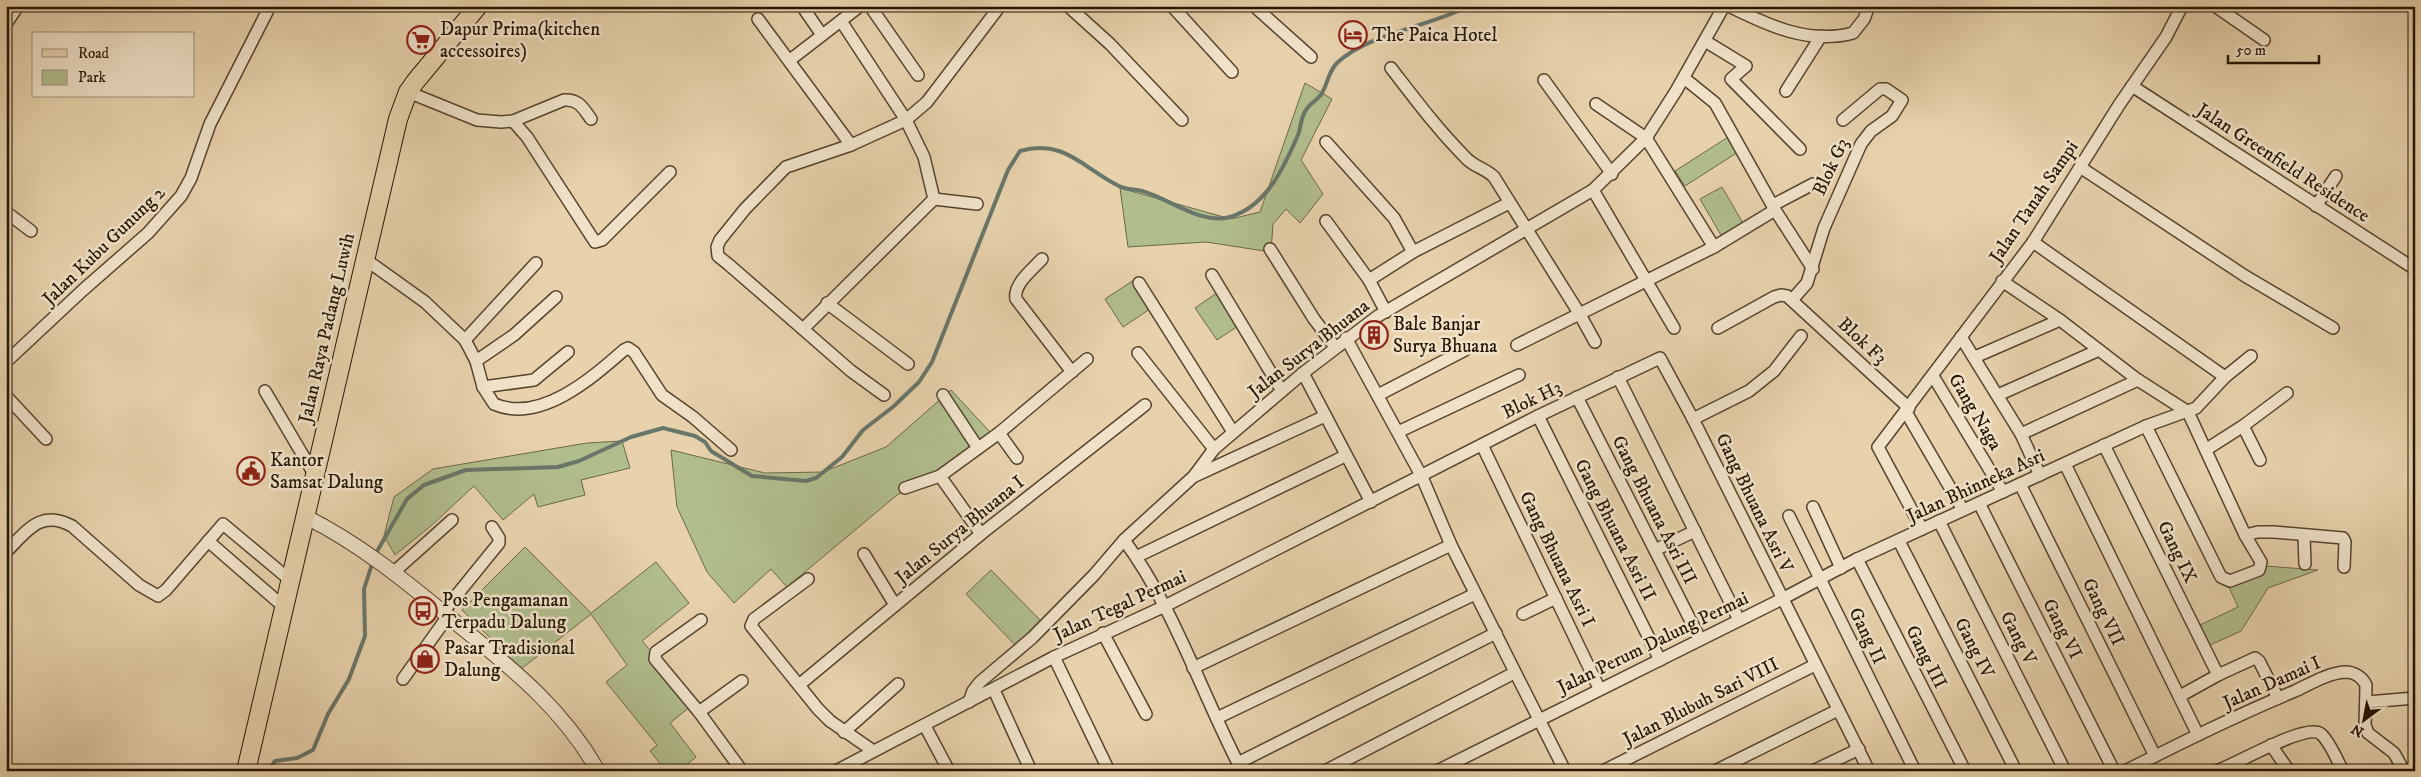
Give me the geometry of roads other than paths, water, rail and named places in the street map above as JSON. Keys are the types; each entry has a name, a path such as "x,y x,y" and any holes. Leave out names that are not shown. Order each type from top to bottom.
{"main road":[{"name":"Jalan Raya Padang Luwih","path":"246,771 398,119 408,92 438,52 478,6"}],"street":[{"path":"6,24 18,6"},
{"name":"Jalan Kubu Gunung 2","path":"6,362 83,290 148,233 181,196 192,178 210,124 270,6"},
{"path":"802,6 822,35"},
{"path":"790,60 859,6"},
{"path":"870,6 918,74"},
{"path":"884,395 851,371 718,256 717,247 720,240 745,209 786,167 851,146 906,120 927,102 1000,6"},
{"path":"1068,6 1110,44 1182,120"},
{"path":"1172,6 1232,72"},
{"path":"1254,6 1311,57"},
{"name":"Jalan Surya Bhuana","path":"968,702 980,682 1032,638 1094,575 1124,540 1194,476 1214,449 1303,373 1346,338 1386,312 1593,190 1612,174 1646,138 1684,78 1724,6"},
{"path":"1729,6 1779,30 1821,36 1853,33 1864,18 1869,6"},
{"name":"Jalan Tanah Sampi","path":"1922,529 1878,448 2033,242 2132,86 2166,37 2182,6"},
{"path":"2215,6 2264,40"},
{"path":"758,19 790,60 851,146"},
{"path":"841,21 906,120 924,157 934,199"},
{"path":"1786,92 1821,36"},
{"path":"1705,41 1746,66 1731,79 1800,149"},
{"path":"1391,68 1454,146 1475,166 1486,169 1494,177 1595,342"},
{"path":"1684,78 1715,103 1774,208 1813,269"},
{"path":"1544,80 1612,174"},
{"name":"Jalan Greenfield Residence","path":"2132,86 2415,269"},
{"name":"Blok G3","path":"1792,300 1807,283 1813,269 1824,228 1861,144 1871,132 1892,116 1902,100 1886,89 1880,89 1843,120"},
{"path":"408,92 478,120 513,122 564,100 572,100 582,106 591,118"},
{"path":"1596,104 1646,138 1714,247"},
{"path":"513,122 527,138 595,242 602,240 670,172"},
{"path":"1326,142 1394,218 1414,252"},
{"path":"2080,167 2245,276 2333,328"},
{"path":"2316,206 2336,176"},
{"path":"1517,345 1714,247 1813,184"},
{"path":"1593,190 1674,328"},
{"path":"934,199 977,204"},
{"path":"803,329 934,199"},
{"path":"1369,280 1414,252 1509,203"},
{"path":"6,212 31,231"},
{"path":"1326,221 1369,280 1386,312"},
{"path":"2033,242 2225,377"},
{"path":"1270,249 1314,319 1335,347"},
{"path":"364,259 425,302 465,340 476,361 483,387 494,404 523,409 559,398 591,379 628,348 634,352 662,395 693,417 731,450"},
{"path":"1042,259 1019,285 1015,293 1016,299 1072,372"},
{"path":"465,340 536,263"},
{"path":"1212,275 1282,391"},
{"path":"2002,281 2060,320 2138,380 2188,412 2207,449 2245,535 2261,562 2261,568 2227,581 2221,576 2146,426"},
{"path":"1139,283 1233,432"},
{"path":"1718,328 1778,296 1784,295 1792,300"},
{"path":"476,361 514,335 556,297"},
{"name":"Blok F3","path":"1792,300 1907,410 1963,510"},
{"path":"827,304 908,364"},
{"path":"1975,357 2060,320"},
{"path":"1693,419 1749,391 1774,371 1801,336"},
{"path":"1962,337 2021,434 2040,475"},
{"path":"1346,338 1422,477 1451,545 1565,771"},
{"path":"1378,395 1465,350"},
{"path":"1998,395 2099,350"},
{"path":"483,387 534,380 568,352"},
{"path":"1138,353 1214,449"},
{"path":"2188,412 2202,402 2225,377 2251,356"},
{"name":"Gang Bhuana Asri V","path":"1660,358 1693,419 1869,771"},
{"name":"Blok H3","path":"1422,477 1538,416 1660,358"},
{"path":"905,488 940,476 999,433 1087,359"},
{"path":"1303,373 1345,456 1371,502"},
{"path":"1398,432 1519,375"},
{"name":"Gang Naga","path":"1933,376 2003,492"},
{"path":"1618,377 1739,620"},
{"path":"2021,434 2138,380"},
{"path":"265,391 314,474"},
{"path":"2207,449 2243,426 2287,393"},
{"path":"943,395 978,448"},
{"path":"6,396 46,439"},
{"name":"Gang Bhuana Asri III","path":"1578,397 1700,639"},
{"name":"Jalan Surya Bhuana I","path":"799,685 981,534 1145,405"},
{"name":"Jalan Bhinneka Asri","path":"1782,599 1857,559 1900,541 2104,445 2146,426 2188,412"},
{"path":"1194,476 1325,416"},
{"name":"Gang Bhuana Asri II","path":"1538,416 1660,660"},
{"path":"2243,426 2260,460"},
{"path":"999,433 1017,458"},
{"name":"Gang Bhuana Asri I","path":"1482,445 1599,688"},
{"name":"Gang IX","path":"2104,445 2218,675"},
{"path":"1136,557 1345,456"},
{"path":"2065,464 2198,735"},
{"path":"940,476 981,534"},
{"name":"Jalan Tegal Permai","path":"836,771 858,766 872,750 925,726 1054,657 1163,606 1422,477"},
{"name":"Gang VII","path":"2020,484 2155,756"},
{"name":"Gang VI","path":"1979,503 2114,771"},
{"path":"1813,507 1841,568"},
{"name":"Gang II","path":"1789,516 1915,771"},
{"path":"306,517 348,540 394,572 506,662 566,722 598,771"},
{"path":"6,552 35,524 52,518 61,520 72,526 139,586 158,596 166,590 223,524 290,580"},
{"path":"394,572 452,520"},
{"name":"Gang V","path":"1939,521 2065,771"},
{"path":"403,678 446,614 498,543 499,538 492,527"},
{"path":"1655,550 1695,531"},
{"path":"2245,535 2258,532 2274,532 2343,538 2344,567"},
{"path":"2304,536 2305,564"},
{"path":"1124,540 1136,557 1163,606 1240,767 1496,633"},
{"path":"208,541 284,607"},
{"name":"Gang IV","path":"1900,541 2016,771"},
{"path":"1194,668 1451,545"},
{"path":"864,554 895,605"},
{"name":"Gang III","path":"1857,559 1965,771"},
{"path":"808,579 754,619 751,624 752,629 818,709 844,732 872,750"},
{"path":"1217,718 1475,594"},
{"path":"1523,614 1556,598"},
{"name":"Jalan Perum Dalung Permai","path":"1437,771 1599,688 1782,599"},
{"path":"701,620 656,652 655,657 699,712 742,771"},
{"path":"1103,634 1146,714"},
{"path":"1054,657 1109,771"},
{"path":"2180,696 2218,675 2257,658 2278,698"},
{"name":"Jalan Blubuh Sari VIII","path":"1603,771 1815,665"},
{"name":"Jalan Damai I","path":"2125,771 2278,698 2334,674 2344,672 2357,675 2363,680 2366,685 2365,725 2368,733 2394,754 2404,771"},
{"path":"1324,771 1514,673"},
{"path":"699,712 742,681"},
{"path":"844,732 898,684"},
{"path":"994,690 1031,771"},
{"path":"2367,702 2415,698"},
{"path":"1715,771 1838,710"},
{"path":"925,726 949,771"},
{"path":"2219,770 2272,745 2307,733 2318,732 2322,735 2343,771"},
{"path":"2272,745 2289,771"},
{"path":"1813,771 1859,749"}],"waterway":[{"path":"268,771 275,761 297,758 313,750 328,714 349,679 365,636 364,589 375,555 407,499 424,485 466,470 558,467 579,461 631,437 663,428 695,436 705,442 711,451 752,476 806,481 816,478 842,457 863,430 894,406 919,382 932,362 1008,170 1020,151 1035,148 1061,152 1073,157 1122,187 1145,192 1198,215 1219,219 1230,217 1243,212 1254,204 1273,184 1293,147 1304,112 1322,93 1337,63 1350,53 1382,37 1454,13 1469,6"}],"place":[{"name":"The Paica Hotel","path":"1353,35"},
{"name":"Dapur Prima(kitchen accessoires)","path":"421,40"},
{"name":"Bale Banjar Surya Bhuana","path":"1374,335"},
{"name":"Kantor Samsat Dalung","path":"251,471"},
{"name":"Pos Pengamanan Terpadu Dalung","path":"423,611"},
{"name":"Pasar Tradisional Dalung","path":"425,659"}]}
